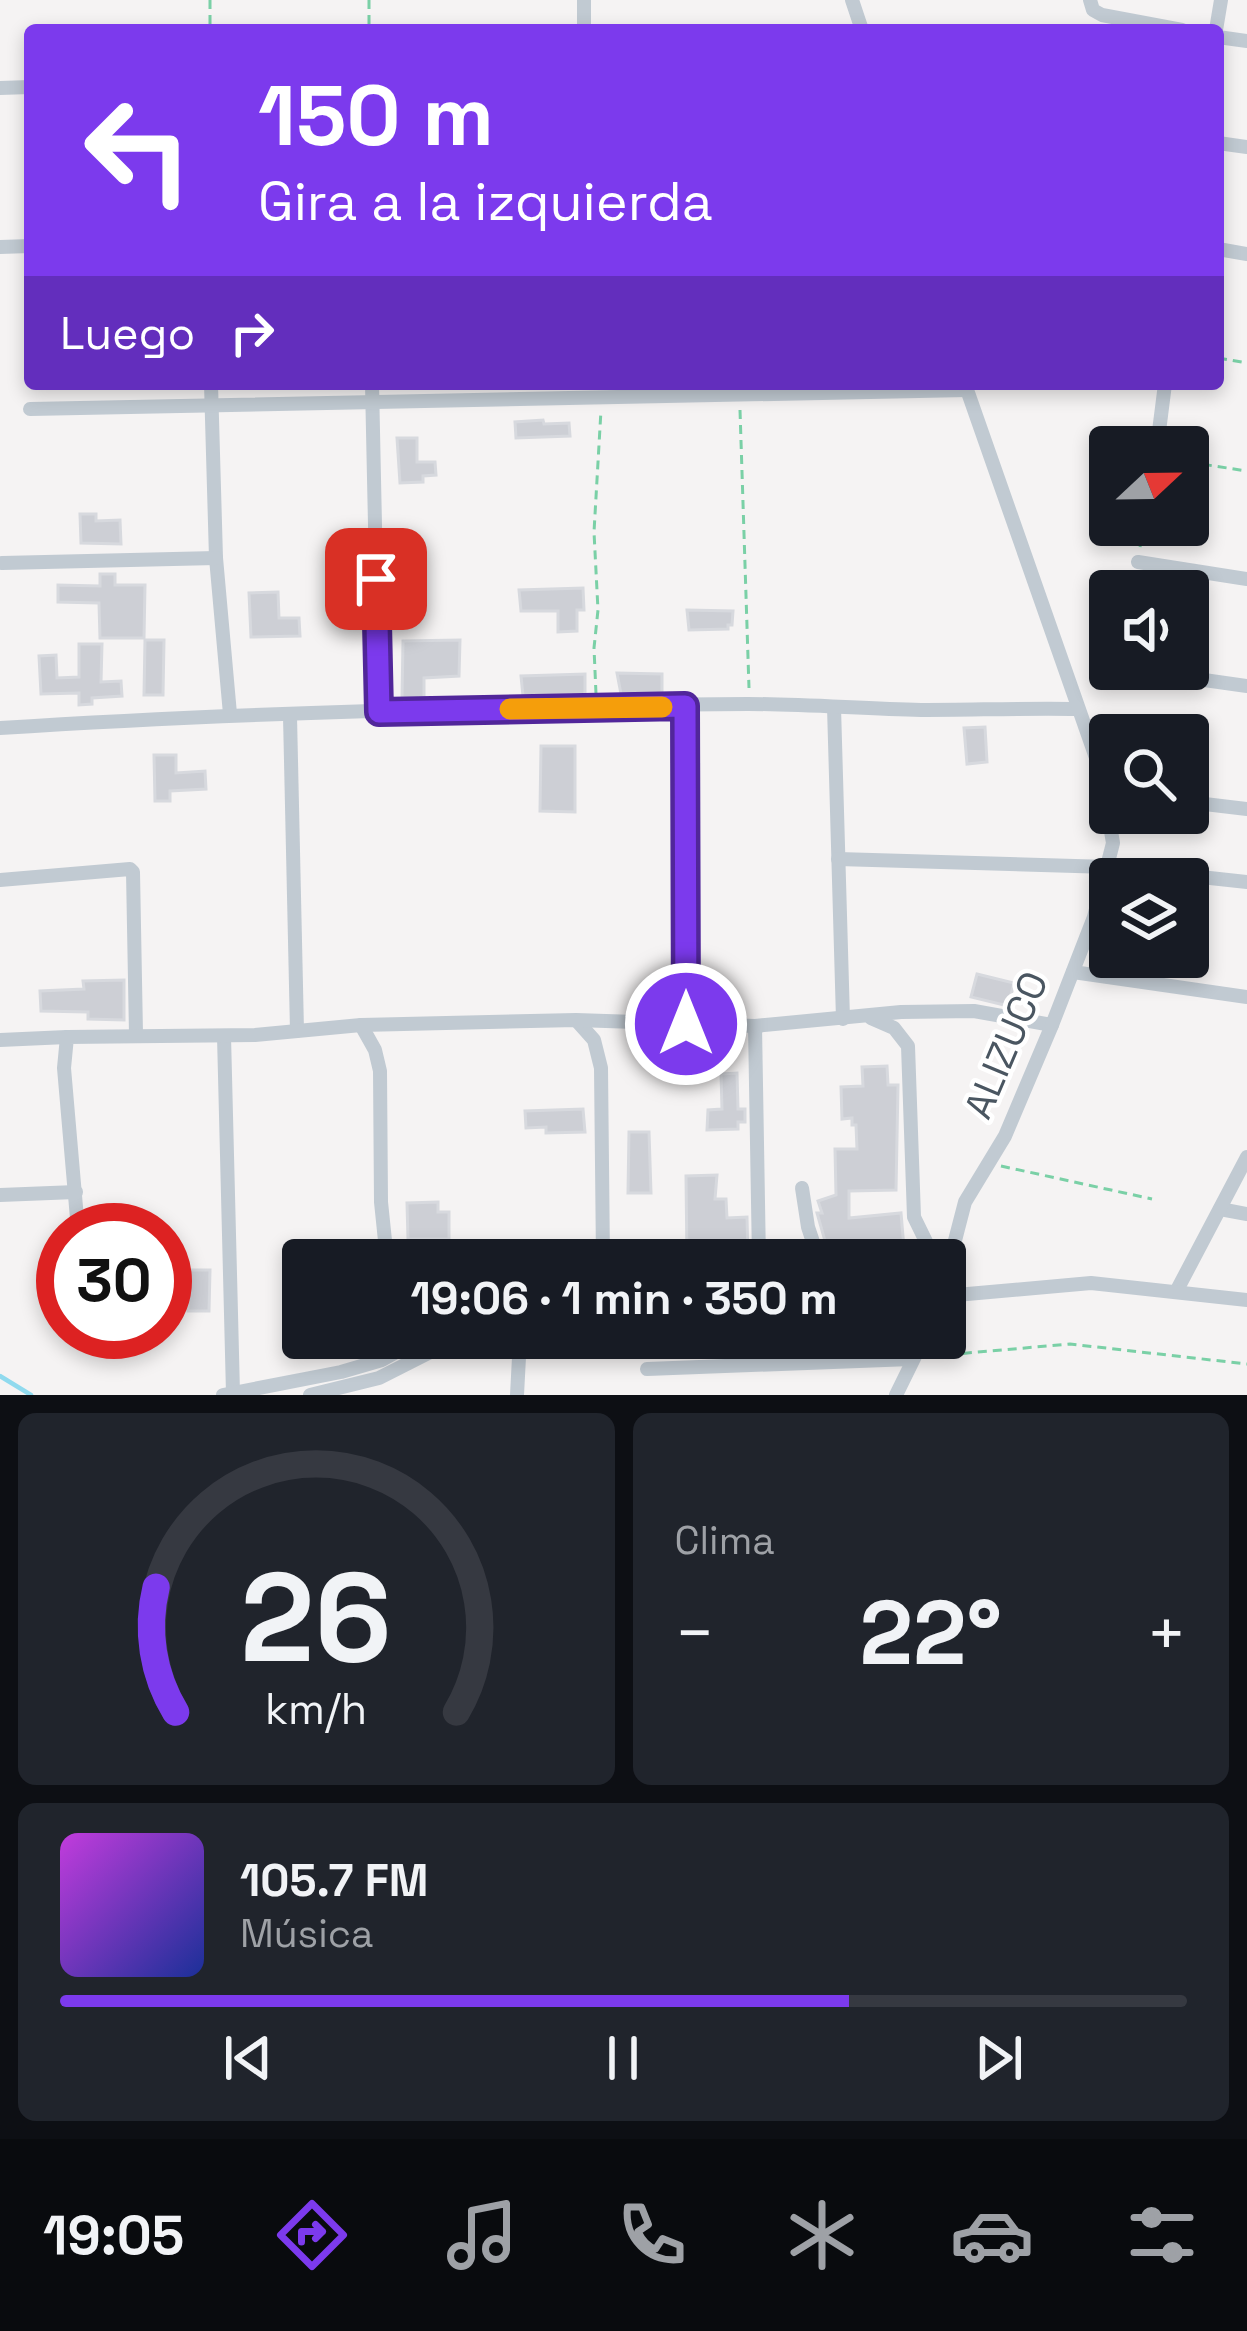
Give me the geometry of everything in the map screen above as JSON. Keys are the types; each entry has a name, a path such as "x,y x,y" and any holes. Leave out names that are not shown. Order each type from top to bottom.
{"street":[{"path":"1090,0 1093,10 1102,15 1150,24"},
{"path":"212,390 216,558 230,714"},
{"path":"30,409 212,404 372,392 602,397 869,390"},
{"name":"ALIZUCO","path":"967,390 1089,741"},
{"path":"1159,426 1164,390"},
{"path":"372,392 379,712"},
{"path":"2,563 216,558"},
{"path":"1138,562 1247,579"},
{"path":"1209,681 1247,686"},
{"path":"0,728 230,714 749,704 1077,709"},
{"path":"685,706 686,1024"},
{"path":"834,706 843,1019"},
{"path":"290,716 297,1031"},
{"path":"1209,804 1247,809"},
{"path":"838,859 1089,866"},
{"path":"0,880 134,872 136,1034"},
{"path":"1209,878 1247,882"},
{"name":"ALIZUCO","path":"955,1239 964,1202 1005,1136 1089,925"},
{"path":"1073,972 1247,997"},
{"path":"0,1040 224,1036 362,1025 576,1020 755,1026 974,1011 1052,1025"},
{"path":"867,1016 894,1028 908,1046 914,1217 925,1239"},
{"path":"576,1020 594,1040 601,1068 603,1239"},
{"path":"362,1025 380,1071 384,1239"},
{"path":"755,1026 759,1239"},
{"path":"224,1036 228,1394 383,1359"},
{"path":"67,1037 64,1068 77,1203"},
{"path":"1177,1290 1247,1157"},
{"path":"802,1188 812,1239"},
{"path":"0,1195 76,1192"},
{"path":"1220,1209 1247,1214"},
{"path":"966,1297 1091,1282 1247,1300"},
{"path":"310,1395 379,1378 415,1359"},
{"path":"517,1395 519,1359"},
{"path":"647,1369 911,1359 896,1395"}],"path":[{"path":"740,394 749,704"},
{"path":"597,708 594,532 602,397"},
{"path":"1209,465 1247,471"},
{"path":"1138,562 1141,546"},
{"path":"988,1163 1152,1198"},
{"path":"966,1354 1070,1344 1247,1364"}],"building":[{"path":"543,420 544,424 569,423 570,436 516,438 515,422"},
{"path":"397,438 417,438 417,462 435,462 436,475 423,476 423,482 400,483"},
{"path":"80,514 96,514 96,521 120,520 121,544 81,543"},
{"path":"100,574 115,574 115,585 145,585 144,638 100,638 99,603 58,602 58,585 100,586"},
{"path":"583,588 584,610 577,610 577,631 558,632 558,611 521,611 519,590"},
{"path":"278,592 279,618 299,618 300,636 251,637 249,593"},
{"path":"687,610 733,611 732,625 689,630"},
{"path":"145,640 164,640 163,695 144,695"},
{"path":"460,640 459,676 424,678 424,698 402,698 403,641"},
{"path":"79,644 102,644 101,682 121,681 122,696 92,698 92,704 79,705 79,693 41,694 39,656 56,655 57,678 79,677"},
{"path":"617,673 662,674 662,694 621,694"},
{"path":"585,674 585,695 523,696 521,676"},
{"path":"985,727 987,762 967,764 964,728"},
{"path":"541,746 575,746 575,812 540,811"},
{"path":"154,755 176,755 176,773 205,771 206,789 170,791 170,801 155,801"},
{"path":"977,974 1014,983 1008,1006 971,997"},
{"path":"124,980 124,1020 88,1019 88,1012 41,1011 40,991 84,989 83,981"},
{"path":"887,1066 888,1085 898,1085 896,1190 849,1191 849,1218 901,1213 903,1239 824,1239 817,1213 822,1213 818,1201 836,1195 835,1149 857,1149 856,1125 852,1118 842,1119 841,1087 863,1086 862,1067"},
{"path":"737,1073 738,1109 745,1109 745,1122 738,1122 738,1129 707,1130 708,1110 722,1109 721,1074"},
{"path":"583,1109 585,1132 546,1133 546,1127 526,1128 525,1111"},
{"path":"629,1132 649,1132 651,1193 628,1193"},
{"path":"717,1175 715,1199 726,1199 727,1218 747,1217 748,1239 687,1239 686,1176"},
{"path":"438,1202 438,1212 449,1212 449,1239 408,1239 407,1203"},
{"path":"192,1270 210,1270 209,1311 192,1311"}],"waterway":[{"path":"0,1376 31,1395"}],"slow traffic":[{"path":"510,709 662,707"}],"route":[{"path":"376,579 379,712 685,706 686,1024"}]}
